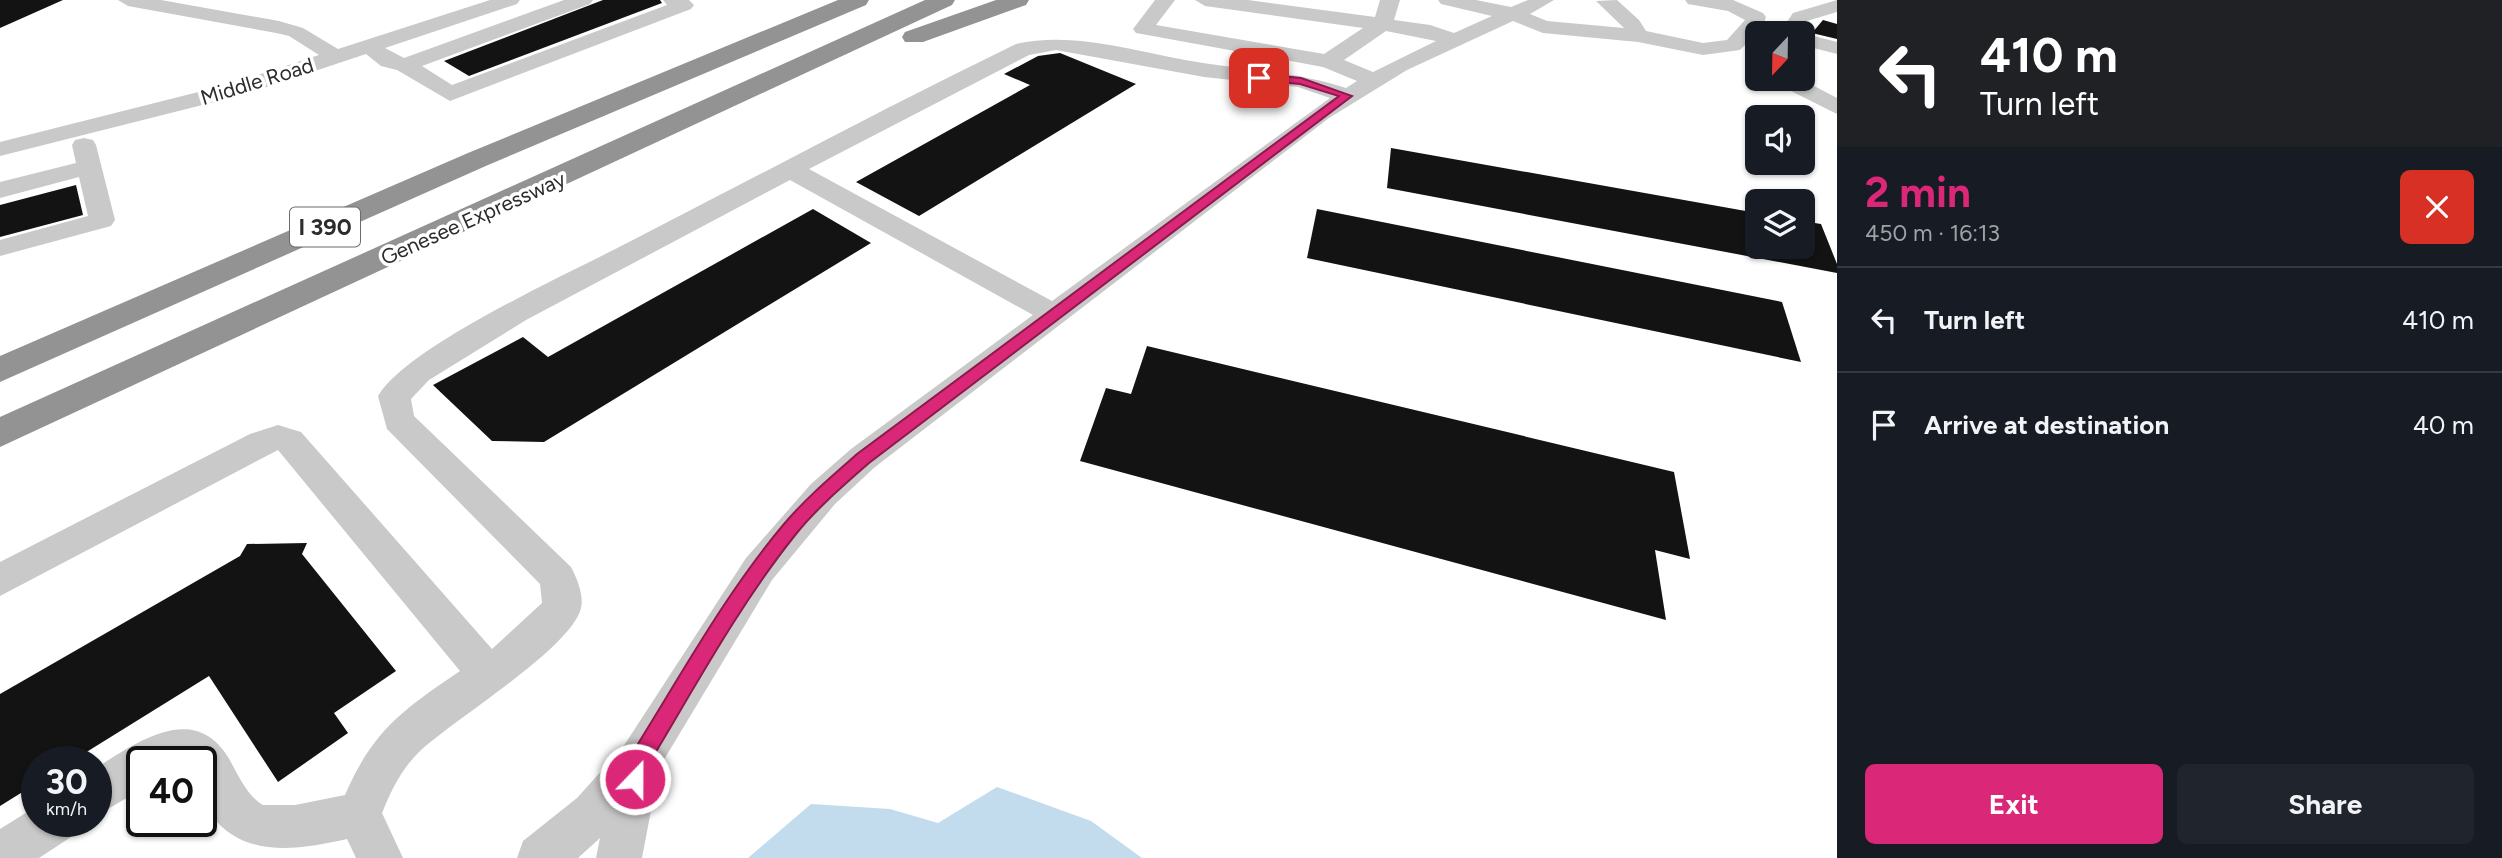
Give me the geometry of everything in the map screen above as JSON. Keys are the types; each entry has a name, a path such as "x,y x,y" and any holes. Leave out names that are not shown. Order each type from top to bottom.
{"highway":[{"path":"478,159 803,0"},
{"name":"Genesee Expressway","path":"0,370 478,159 664,84 858,0"},
{"name":"Genesee Expressway","path":"0,433 599,161 944,0"},
{"path":"599,161 883,48 1018,0"}],"street":[{"path":"128,0 279,27 296,32 336,57"},
{"path":"405,65 583,0"},
{"path":"369,46 389,61 405,65 450,94 684,5 673,0"},
{"path":"1165,0 1143,29 1328,61 1374,79"},
{"path":"1205,0 1383,24 1430,32 1454,40"},
{"path":"1328,61 1383,24 1390,0"},
{"path":"1448,0 1513,14 1543,27 1638,36 1720,49 1732,46 1755,24 1756,18 1748,11 1695,0"},
{"path":"541,858 583,823 639,762 730,611 790,528 863,458 1347,96 1374,79 1454,40 1544,0"},
{"path":"1604,0 1632,24 1638,36"},
{"name":"Middle Road","path":"0,149 237,89 494,2"},
{"path":"1797,21 1800,17 1833,7"},
{"path":"1815,42 1837,48"},
{"path":"380,858 359,814 375,775 401,741 541,635 562,607 558,578 399,421 394,396 418,372 516,313 958,81 1039,44 1056,44 1204,70 1301,81 1347,96"},
{"path":"1807,91 1837,107"},
{"path":"0,248 102,220 81,129"},
{"path":"0,190 89,167"},
{"path":"792,170 1054,314"},
{"path":"0,580 278,437 289,441 489,675"},
{"path":"618,858 639,762"},
{"path":"217,780 239,816 257,826 279,828 359,814"},
{"path":"0,856 30,837"}],"water":[{"path":"997,787 1091,821 1142,858 748,858 811,804 890,809 938,823"}],"building":[{"path":"0,0 63,0 0,28"},
{"path":"603,0 660,0 662,3 469,76 444,61"},
{"path":"1823,20 1837,24 1837,39 1815,34 1815,29"},
{"path":"1060,53 1136,84 919,216 856,182 1030,85 1004,74 1038,56"},
{"path":"1391,148 1745,211 1745,256 1387,188"},
{"path":"76,185 83,215 0,237 0,205"},
{"path":"813,209 871,243 544,442 492,441 433,385 523,337 548,357"},
{"path":"1317,209 1782,302 1801,362 1307,258"},
{"path":"1815,223 1821,224 1837,264 1837,273 1763,259 1815,259"},
{"path":"1147,346 1674,472 1690,559 1655,550 1666,620 1080,461 1106,388 1131,394"},
{"path":"307,543 302,554 396,671 334,713 348,733 278,782 209,676 96,746 21,746 21,793 0,806 0,694 240,556 247,544"}],"route":[{"path":"635,779 639,762 730,611 790,528 823,495 863,458 1347,96 1301,81 1259,78"}]}
